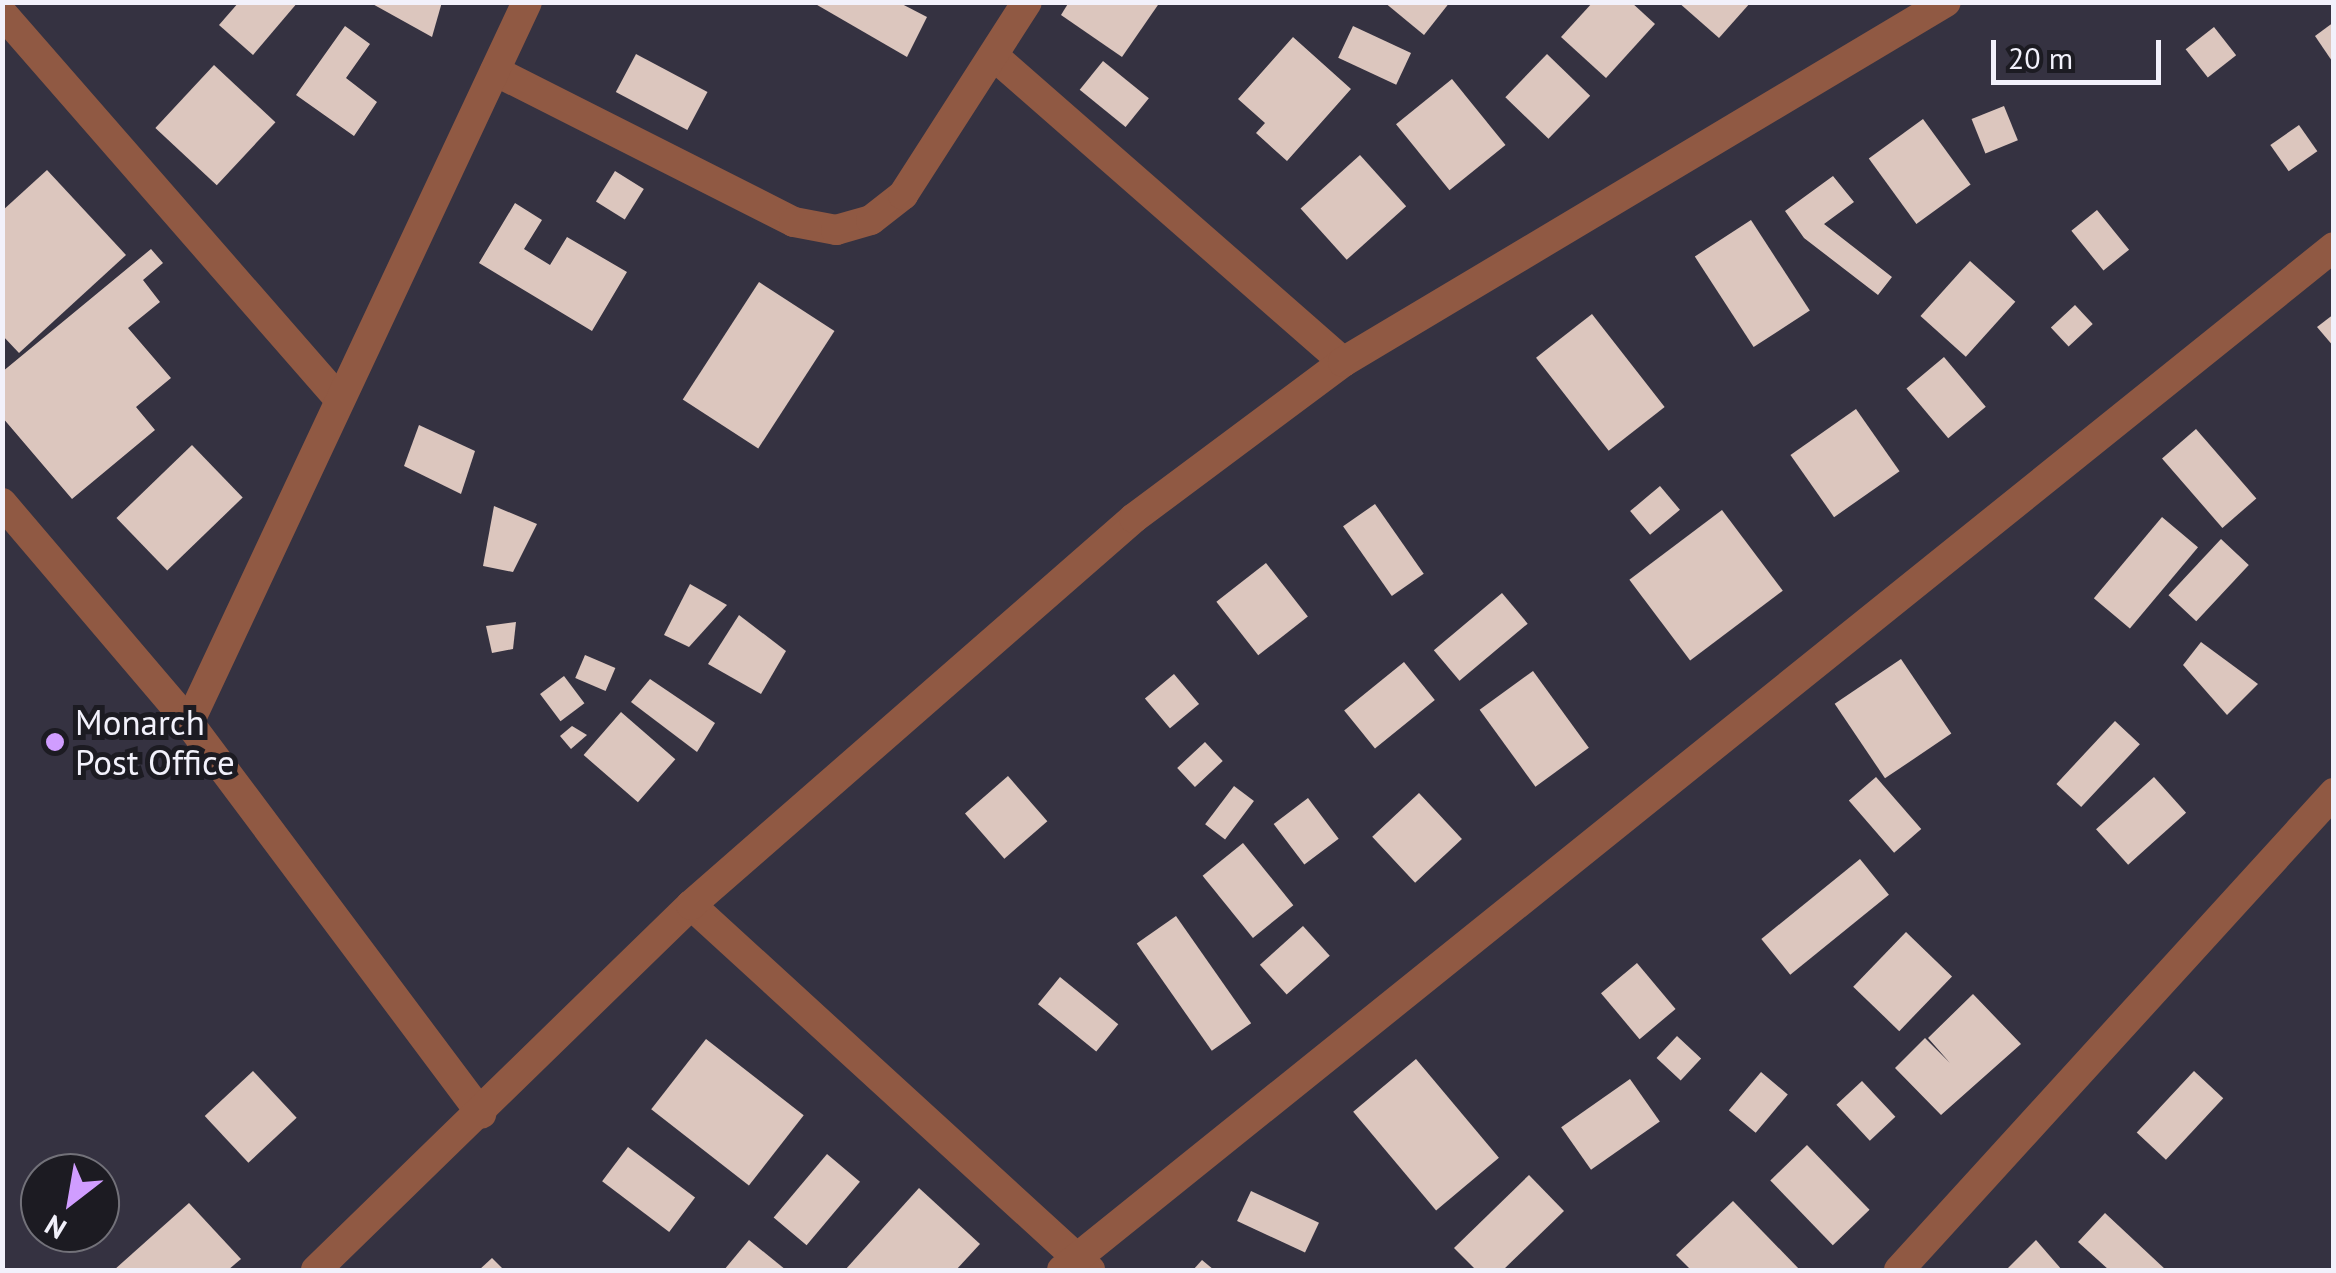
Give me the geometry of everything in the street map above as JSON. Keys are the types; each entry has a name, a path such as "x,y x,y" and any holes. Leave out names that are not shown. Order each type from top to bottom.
{"street":[{"path":"189,723 527,2"},
{"path":"495,71 794,222 836,230 871,220 903,194 1028,2"},
{"path":"316,1270 691,906 1119,531 1343,362 1946,2"},
{"path":"2,13 339,400"},
{"path":"995,57 1343,362"},
{"path":"691,906 1076,1266 2334,246"},
{"path":"2,503 189,723 481,1114"},
{"path":"1899,1270 2334,793"}],"building":[{"path":"239,2 298,2 253,55 219,25"},
{"path":"369,2 442,2 432,37"},
{"path":"812,2 898,2 927,17 907,57"},
{"path":"1069,2 1160,2 1122,57 1061,15"},
{"path":"1384,2 1450,2 1424,35"},
{"path":"1593,2 1631,2 1655,24 1606,78 1561,37"},
{"path":"1678,2 1751,2 1719,38"},
{"path":"2334,22 2334,64 2315,36"},
{"path":"345,26 370,44 346,78 377,102 354,136 296,95"},
{"path":"1353,26 1411,53 1396,85 1338,58"},
{"path":"2214,27 2236,55 2208,78 2186,49"},
{"path":"1293,37 1351,89 1287,161 1256,133 1265,123 1238,99"},
{"path":"636,54 708,92 687,130 616,92"},
{"path":"1547,54 1590,96 1548,139 1505,97"},
{"path":"1103,61 1149,98 1126,127 1080,90"},
{"path":"214,65 275,122 217,185 155,128"},
{"path":"1452,79 1505,145 1450,190 1396,124"},
{"path":"2004,106 2018,140 1985,153 1972,119"},
{"path":"1923,119 1971,185 1916,224 1869,158"},
{"path":"2299,125 2317,151 2289,171 2270,145"},
{"path":"1360,155 1406,206 1347,260 1301,209"},
{"path":"47,170 126,255 19,353 2,335 2,211"},
{"path":"615,171 644,189 625,220 596,202"},
{"path":"1833,176 1854,202 1824,224 1892,277 1878,295 1804,238 1785,211"},
{"path":"515,203 542,220 524,249 550,265 567,237 627,272 592,331 479,263"},
{"path":"2097,210 2129,250 2103,270 2071,231"},
{"path":"1751,220 1810,311 1754,347 1695,256"},
{"path":"151,249 163,263 143,280 160,302 128,328 171,378 136,407 155,430 72,499 2,417 2,372"},
{"path":"1970,261 2015,302 1966,357 1920,316"},
{"path":"759,282 834,331 758,448 683,399"},
{"path":"2075,305 2093,324 2069,347 2051,328"},
{"path":"1592,314 1665,407 1609,451 1536,358"},
{"path":"2334,314 2334,347 2317,327"},
{"path":"1944,357 1986,407 1948,438 1906,388"},
{"path":"1856,409 1900,471 1834,517 1790,455"},
{"path":"419,425 475,451 461,494 404,466"},
{"path":"2196,429 2256,498 2222,528 2162,459"},
{"path":"192,445 243,498 167,570 116,518"},
{"path":"1660,486 1680,510 1650,535 1630,511"},
{"path":"1375,504 1424,574 1392,596 1343,526"},
{"path":"494,506 537,524 513,572 483,566"},
{"path":"1722,510 1783,591 1690,660 1629,580"},
{"path":"2162,517 2198,547 2130,628 2094,598"},
{"path":"2221,539 2249,565 2196,621 2168,595"},
{"path":"1266,563 1308,617 1258,655 1216,602"},
{"path":"690,584 727,605 689,647 664,635"},
{"path":"1502,593 1528,624 1460,681 1434,650"},
{"path":"739,615 786,651 761,694 708,664"},
{"path":"516,622 513,649 492,653 486,626"},
{"path":"2201,642 2258,684 2227,715 2183,665"},
{"path":"585,655 615,668 606,691 575,678"},
{"path":"1901,659 1951,734 1885,778 1835,704"},
{"path":"1404,662 1435,700 1375,749 1344,710"},
{"path":"1533,671 1589,748 1535,787 1480,710"},
{"path":"1174,674 1199,704 1170,728 1145,698"},
{"path":"564,676 584,703 561,721 540,694"},
{"path":"650,679 715,723 697,752 631,702"},
{"path":"621,712 675,759 638,802 584,755"},
{"path":"2115,721 2140,744 2081,807 2056,784"},
{"path":"572,726 587,735 571,749 560,736"},
{"path":"1205,742 1223,761 1195,787 1177,768"},
{"path":"1008,776 1047,821 1004,859 965,813"},
{"path":"1876,777 1921,829 1894,853 1849,801"},
{"path":"2154,777 2186,813 2128,865 2096,829"},
{"path":"1234,786 1254,801 1225,839 1205,824"},
{"path":"1419,793 1462,839 1415,883 1372,837"},
{"path":"1308,798 1339,839 1304,865 1274,824"},
{"path":"1243,843 1293,905 1253,938 1203,876"},
{"path":"1860,859 1889,895 1790,975 1761,939"},
{"path":"1176,916 1251,1023 1212,1051 1137,944"},
{"path":"1303,926 1330,956 1287,995 1260,965"},
{"path":"1906,932 1952,976 1899,1031 1853,987"},
{"path":"1637,963 1676,1009 1640,1039 1601,993"},
{"path":"1060,977 1118,1024 1096,1051 1038,1004"},
{"path":"1973,994 2021,1044 1941,1115 1895,1068 1925,1038 1950,1063 1928,1038"},
{"path":"1677,1036 1701,1059 1681,1080 1657,1058"},
{"path":"706,1039 804,1115 749,1185 651,1109"},
{"path":"1416,1059 1499,1158 1436,1211 1353,1112"},
{"path":"253,1071 297,1118 248,1163 205,1116"},
{"path":"2194,1071 2223,1098 2166,1160 2137,1132"},
{"path":"1761,1072 1788,1094 1756,1133 1729,1110"},
{"path":"1630,1079 1660,1122 1591,1170 1561,1127"},
{"path":"1862,1081 1895,1117 1870,1141 1836,1105"},
{"path":"1807,1145 1870,1210 1833,1245 1770,1180"},
{"path":"628,1147 695,1198 669,1232 602,1181"},
{"path":"827,1154 860,1182 807,1245 774,1218"},
{"path":"1529,1175 1564,1211 1503,1270 1476,1270 1454,1248"},
{"path":"919,1188 980,1244 956,1270 845,1270"},
{"path":"1251,1191 1319,1223 1305,1253 1237,1221"},
{"path":"1733,1201 1800,1270 1691,1270 1676,1255"},
{"path":"189,1203 241,1259 228,1270 114,1270"},
{"path":"2105,1213 2166,1270 2109,1270 2078,1242"},
{"path":"749,1240 786,1270 724,1270"},
{"path":"2036,1240 2062,1270 2006,1270"},
{"path":"492,1258 504,1270 479,1270"},
{"path":"1202,1260 1214,1270 1193,1270"}],"place":[{"name":"Monarch Post Office","path":"55,742"}]}
